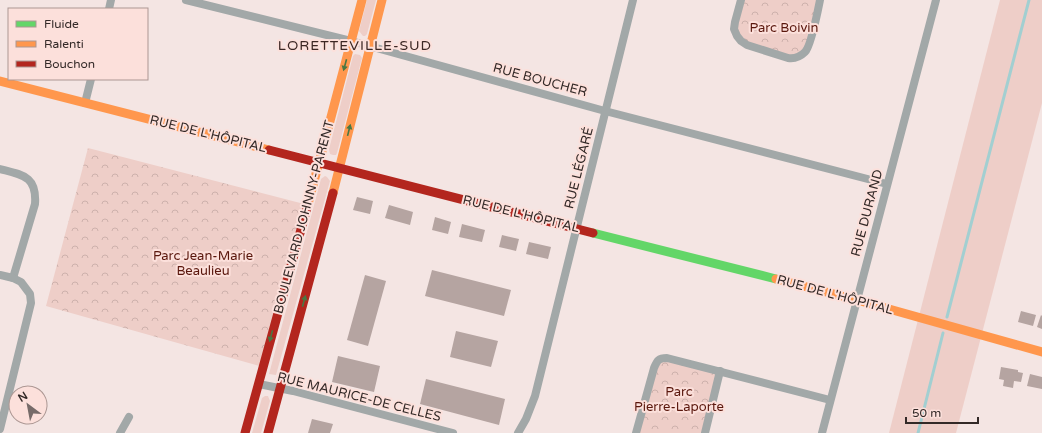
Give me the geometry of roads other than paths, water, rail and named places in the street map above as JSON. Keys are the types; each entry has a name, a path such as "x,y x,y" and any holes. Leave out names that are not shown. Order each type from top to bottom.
{"street":[{"name":"RUE BOUCHER","path":"186,0 351,41 605,111 887,184"},
{"name":"BOULEVARD JOHNNY-PARENT","path":"245,433 362,0"},
{"name":"BOULEVARD JOHNNY-PARENT","path":"268,433 340,168 382,0"},
{"name":"RUE LÉGARÉ","path":"518,433 526,419 535,396 633,0"},
{"path":"741,0 734,29 741,41 747,45 794,59 806,51 808,47 820,0"},
{"name":"RUE DURAND","path":"822,433 936,0"},
{"path":"85,103 91,80"},
{"name":"RUE DE L'HÔPITAL","path":"0,81 857,300 1042,352"},
{"path":"0,169 28,179 33,185 36,193 35,204 13,278"},
{"path":"0,275 13,278 21,282 30,294 31,303 0,429"},
{"path":"636,433 656,362 661,358 667,358 720,371 830,400"},
{"path":"705,433 720,371"},
{"name":"RUE MAURICE-DE CELLES","path":"258,384 294,391 453,433"},
{"path":"120,433 129,417"}],"waterway":[{"path":"947,317 1029,0"},
{"path":"918,433 943,333"}],"district":[{"name":"LORETTEVILLE-SUD","path":"355,45"}],"park label":[{"name":"Parc Boivin","path":"784,28"},
{"name":"Parc Jean-Marie Beaulieu","path":"203,264"},
{"name":"Parc Pierre-Laporte","path":"679,400"}]}
